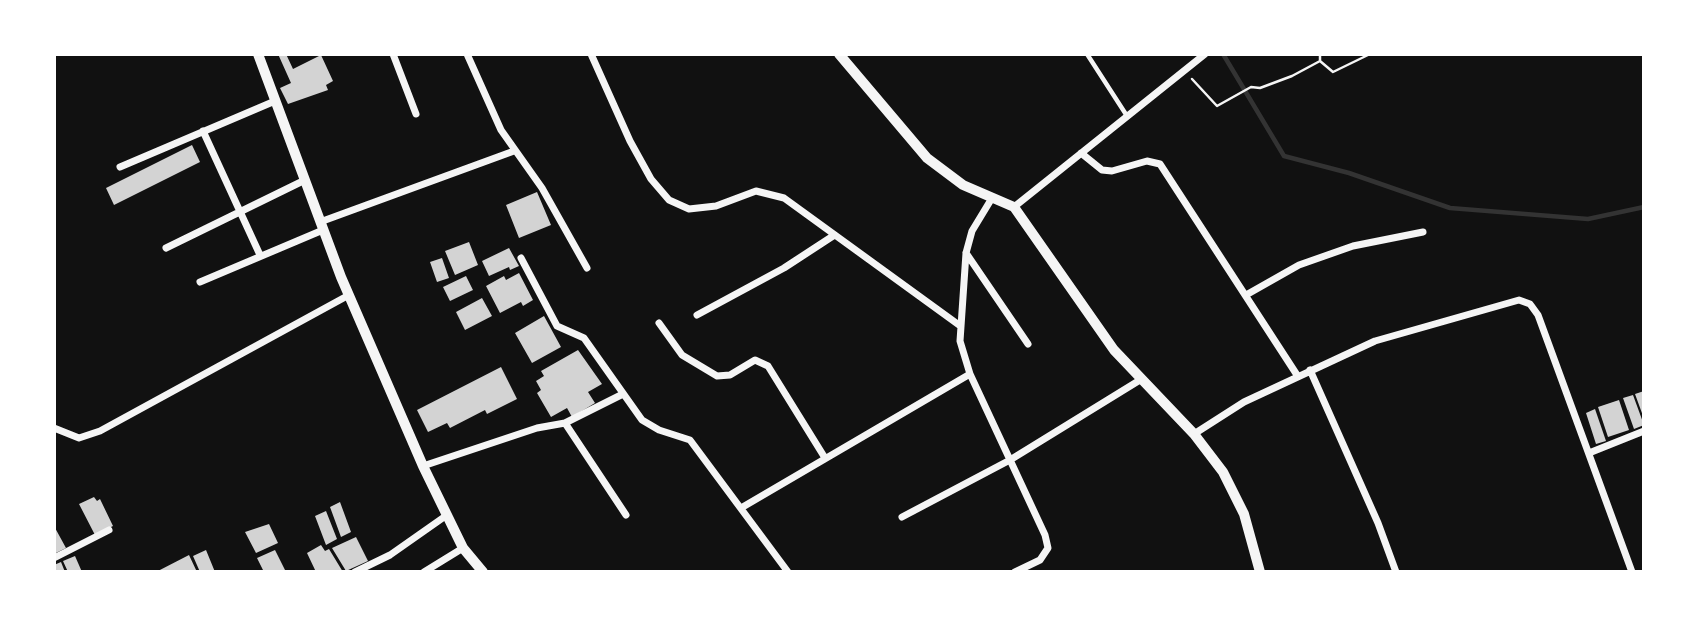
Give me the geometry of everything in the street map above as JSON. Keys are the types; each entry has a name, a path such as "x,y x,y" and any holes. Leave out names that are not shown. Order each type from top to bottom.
{"street":[{"path":"258,54 321,226 423,466 463,548 483,572"},
{"path":"393,54 416,114"},
{"path":"467,54 501,130 542,188 587,268"},
{"path":"591,54 630,141 651,179 669,200 689,209 701,208 756,191 769,192 784,198 959,325"},
{"path":"839,54 927,158 963,185 1014,206 1114,350 1194,434 1223,472 1244,514 1260,572"},
{"path":"1014,206 1204,55"},
{"path":"120,167 275,101"},
{"path":"203,131 260,255"},
{"path":"200,282 321,226 514,151"},
{"path":"1081,153 1102,170 1112,171 1147,161 1160,164 1297,375"},
{"path":"166,248 304,180"},
{"path":"992,198 972,231 966,253 959,325 960,341 970,374 1045,535 1048,548 1040,560 1015,572"},
{"path":"1246,295 1299,265 1342,250 1423,232"},
{"path":"697,316 784,268 833,236"},
{"path":"966,253 1028,344"},
{"path":"521,258 551,317 565,331 576,332 584,338 621,395 642,420 659,430 690,440 789,572"},
{"path":"54,428 79,438 100,431 349,295"},
{"path":"1194,434 1244,402 1297,375 1375,341 1519,300 1530,304 1538,315 1632,572"},
{"path":"659,323 682,355 717,376 730,375 755,360 768,366 825,458"},
{"path":"1310,370 1378,523 1396,572"},
{"path":"741,508 970,374"},
{"path":"902,517 1010,460 1140,380"},
{"path":"423,466 537,428 565,423 621,395"},
{"path":"565,423 626,515"},
{"path":"1589,453 1644,431"},
{"path":"355,572 390,555 447,515"},
{"path":"54,558 109,530"},
{"path":"424,572 463,548"}],"lane":[{"path":"1087,54 1127,116"}],"path":[{"path":"1320,54 1320,61 1333,72 1370,54"},
{"path":"1185,70 1217,106 1251,88 1260,88 1292,76 1320,61"}],"building":[{"path":"278,54 286,54 293,69 321,55 333,81 326,85 328,90 288,104 280,88 291,83"},
{"path":"192,145 200,162 114,205 106,188"},
{"path":"537,192 551,225 519,238 506,205"},
{"path":"469,242 478,265 455,275 445,251"},
{"path":"509,248 519,266 510,270 509,267 489,276 482,261"},
{"path":"442,258 449,278 437,282 430,262"},
{"path":"519,273 533,300 523,306 521,302 500,313 486,286 504,276 506,280"},
{"path":"466,276 473,290 450,301 443,287"},
{"path":"482,298 492,316 465,330 456,312"},
{"path":"544,316 561,347 532,363 515,333"},
{"path":"578,350 602,384 588,392 595,403 572,417 567,408 551,417 537,393 541,390 536,381 544,376 541,371"},
{"path":"501,367 517,399 487,414 485,410 450,428 447,423 428,432 417,410"},
{"path":"1644,391 1644,416 1643,416 1635,394"},
{"path":"1633,395 1644,425 1634,429 1623,398"},
{"path":"1619,400 1629,430 1608,437 1598,407"},
{"path":"1595,409 1606,441 1596,444 1586,413"},
{"path":"94,497 97,501 100,499 113,526 95,535 79,504"},
{"path":"340,502 351,532 341,537 330,507"},
{"path":"326,511 337,539 326,545 315,516"},
{"path":"269,524 278,543 256,553 245,532"},
{"path":"54,526 66,548 54,554"},
{"path":"356,537 368,561 346,571 332,548"},
{"path":"321,545 325,551 329,549 343,572 316,572 307,553"},
{"path":"206,550 215,572 200,572 193,556"},
{"path":"275,550 286,572 264,572 257,558"},
{"path":"189,555 197,572 156,572"},
{"path":"75,556 82,572 68,572 63,561"},
{"path":"61,562 65,572 54,572 54,565"}],"waterway":[{"path":"1223,54 1284,156 1349,173 1450,208 1588,219 1644,207"}]}
